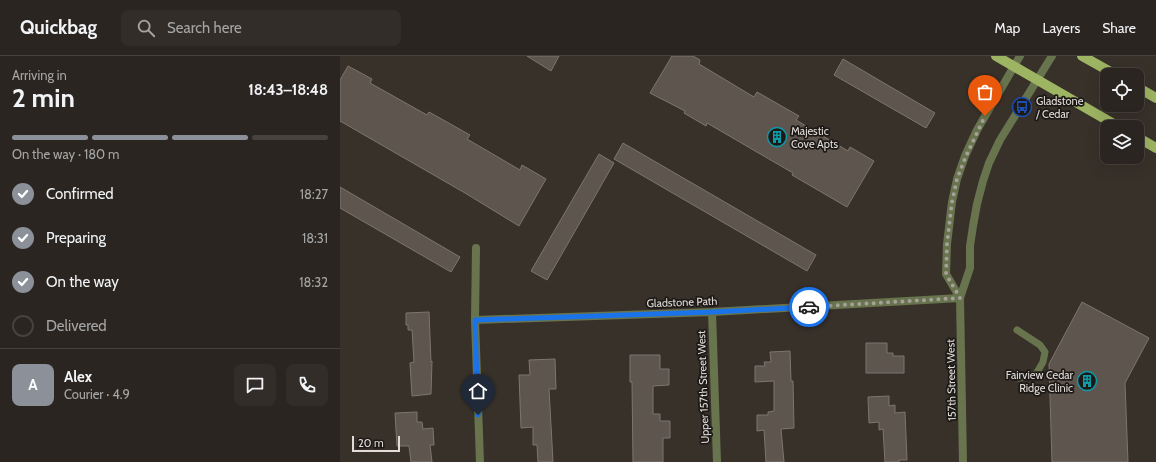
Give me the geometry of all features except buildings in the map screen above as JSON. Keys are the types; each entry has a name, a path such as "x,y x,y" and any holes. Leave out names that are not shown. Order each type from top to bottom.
{"main road":[{"path":"996,56 1107,120"},
{"path":"1082,56 1103,68"},
{"path":"1144,91 1156,98"},
{"path":"1144,141 1156,148"}],"street":[{"name":"157th Street West","path":"960,298 946,274 947,244 952,202 957,179 977,130 1020,56"},
{"name":"157th Street West","path":"964,462 960,298 970,268 970,246 973,226 987,169 1000,140 1052,56"},
{"path":"476,248 475,320 480,462"},
{"name":"Gladstone Path","path":"475,320 712,312 960,298"},
{"name":"Upper 157th Street West","path":"712,312 717,462"}],"lane":[{"path":"1017,330 1040,345 1045,352 1043,362 1036,374 1019,378"}],"way so far":[{"path":"809,307 960,298 946,274 947,244 952,202 957,179 977,130 985,116"}],"place":[{"name":"Gladstone / Cedar","path":"1022,107"},
{"name":"Majestic Cove Apts","path":"777,137"},
{"name":"Fairview Cedar Ridge Clinic","path":"1087,381"}],"route":[{"path":"478,415 475,320 712,312 809,307"}]}
